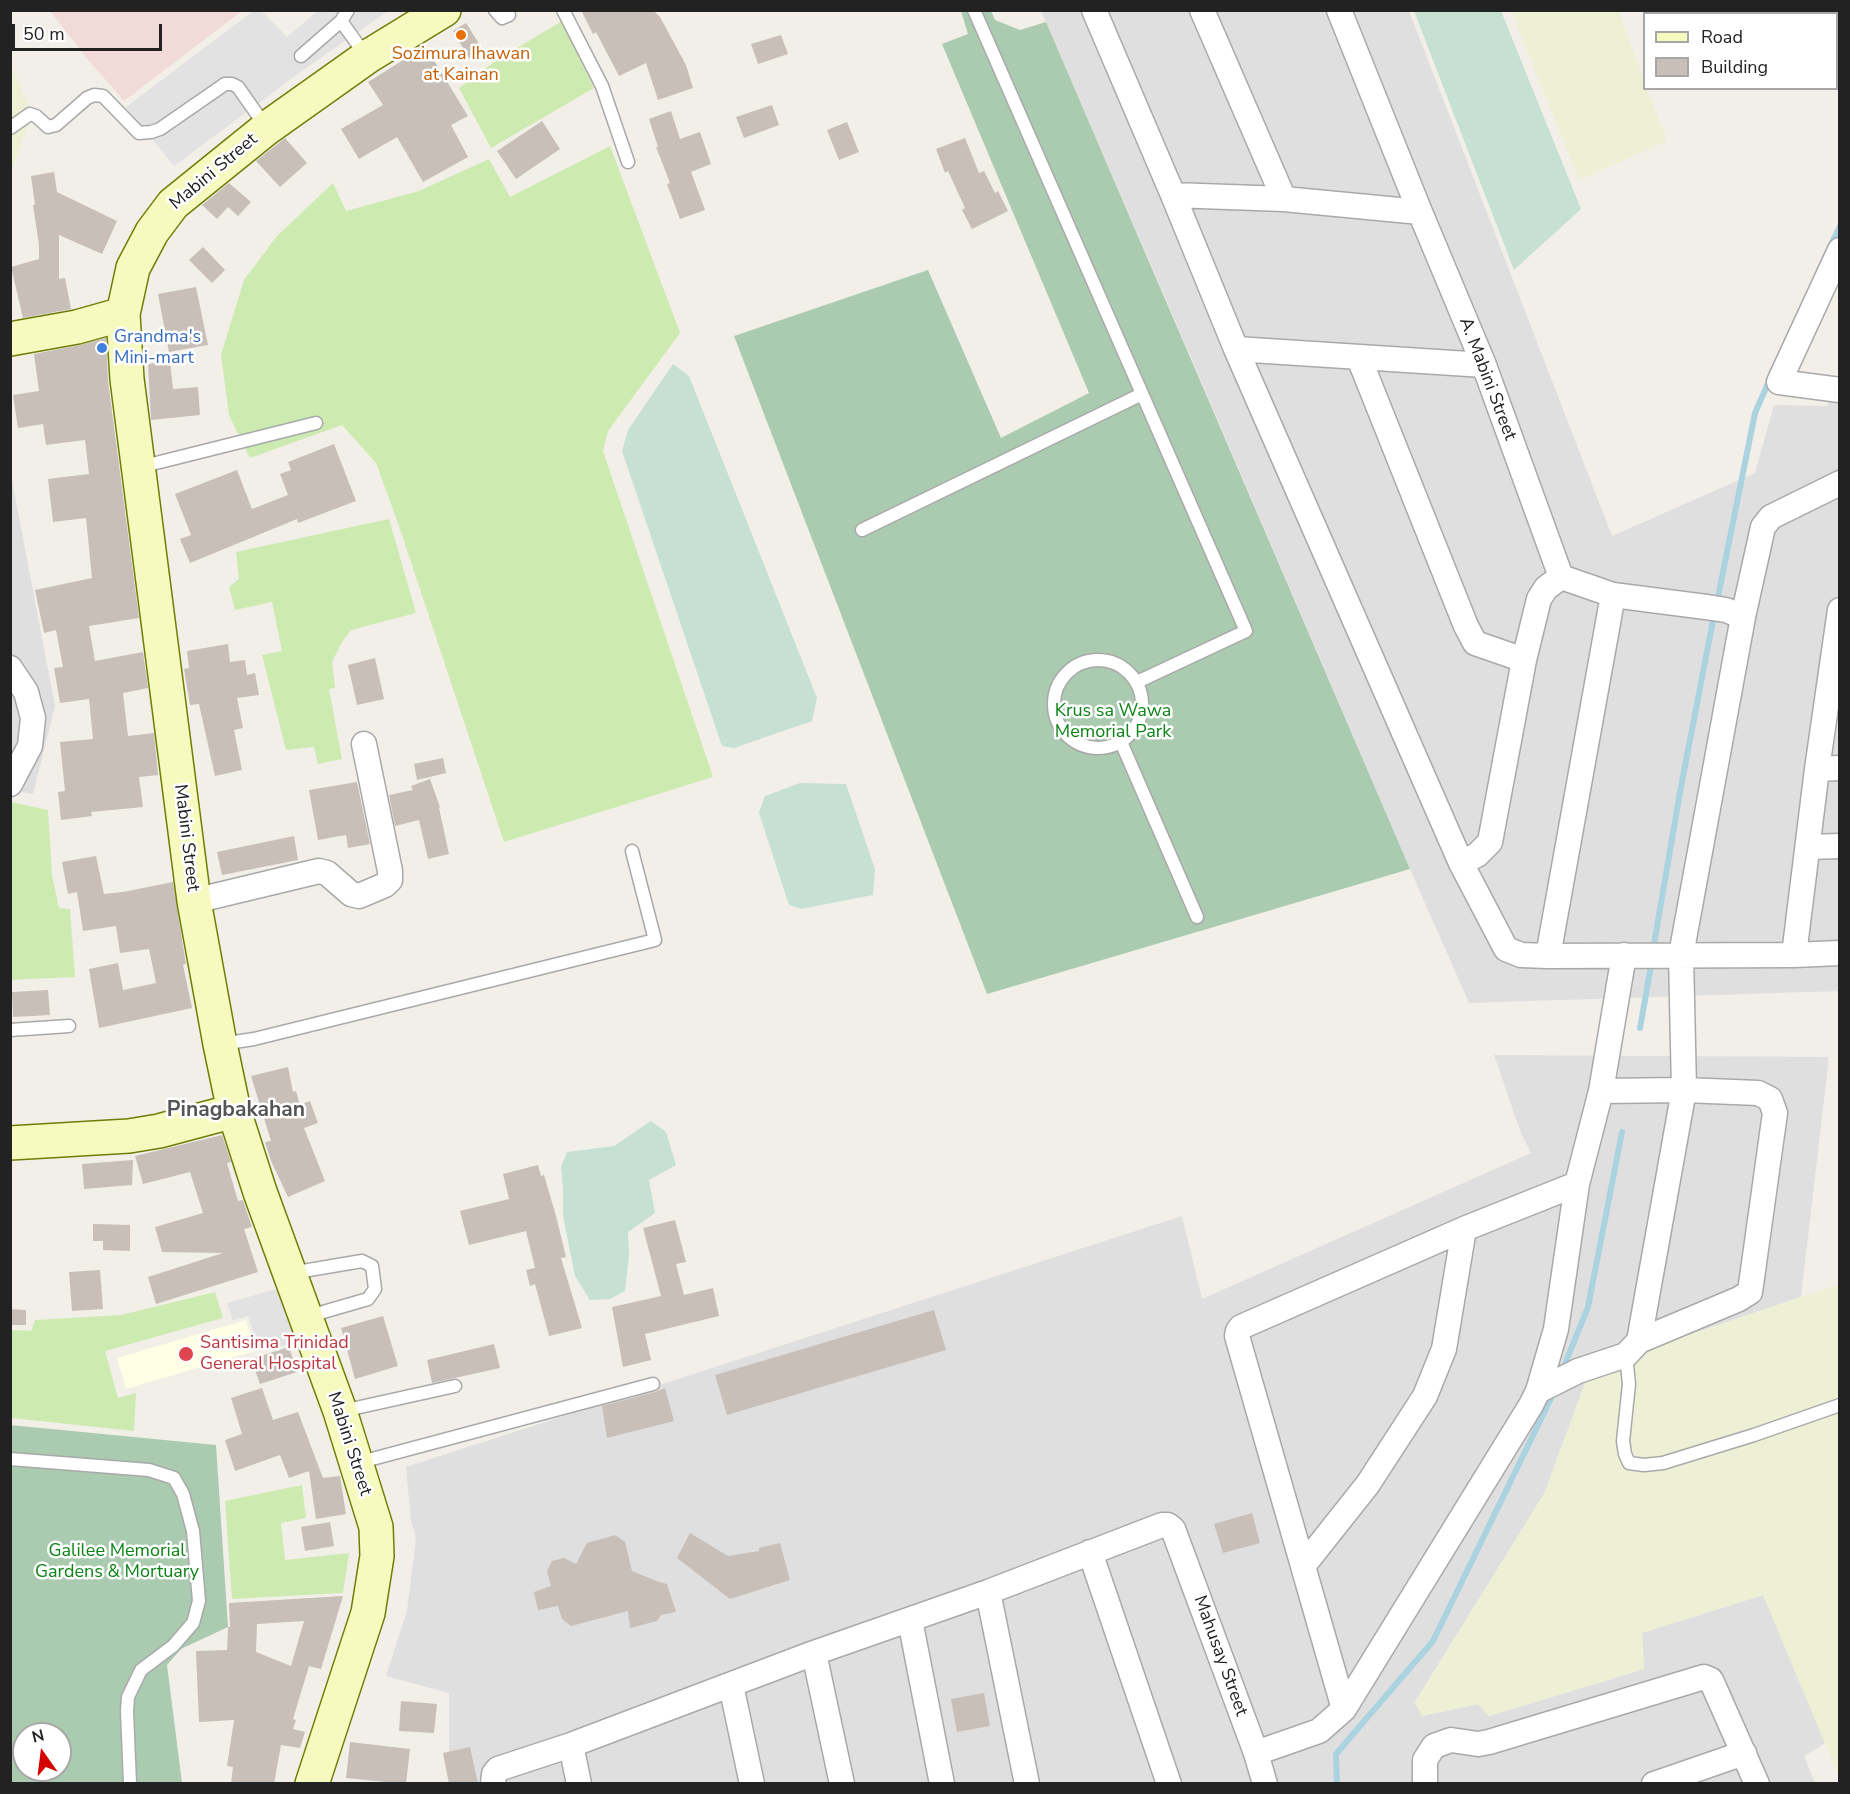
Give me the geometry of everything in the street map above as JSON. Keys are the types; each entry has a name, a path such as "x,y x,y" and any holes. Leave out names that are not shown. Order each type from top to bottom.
{"main road":[{"name":"Mabini Street","path":"312,1784 368,1613 377,1556 376,1527 340,1411 260,1192 234,1111 220,1044 194,901 127,379 123,314 133,268 152,232 173,204 267,128 367,57 444,10"},
{"path":"10,339 77,327 123,314"},
{"path":"10,1143 129,1136 159,1131 234,1111"}],"street":[{"path":"1094,10 1236,349 1461,863 1506,949 1521,955 1548,956 1839,953"},
{"path":"1203,10 1284,199"},
{"name":"A. Mabini Street","path":"1339,10 1484,365 1561,577"},
{"path":"1173,195 1284,199 1420,212"},
{"path":"1839,250 1779,382 1839,390"},
{"path":"1236,349 1484,365"},
{"path":"1359,358 1466,626 1475,643 1524,660"},
{"path":"1256,1753 1319,1731 1344,1709 1542,1388 1556,1329 1577,1184 1601,1091 1651,955 1725,611 1763,527 1771,517 1839,483"},
{"path":"1461,863 1477,855 1490,842 1524,660 1539,599 1545,588 1561,577 1613,595 1725,611"},
{"path":"1548,956 1613,595"},
{"path":"1794,955 1808,847 1828,769 1839,610"},
{"path":"10,668 26,692 33,718 30,746 10,784"},
{"path":"194,901 319,871 327,873 351,894 359,896 386,885 390,880 390,871 364,744"},
{"path":"1808,847 1839,846"},
{"path":"1632,1348 1684,1090 1651,955"},
{"path":"1542,1388 1739,1299 1749,1292 1775,1113 1770,1100 1758,1093 1684,1090 1601,1091"},
{"path":"1344,1709 1237,1336 1238,1331 1241,1327 1464,1229 1577,1184"},
{"path":"1303,1566 1368,1484 1425,1395 1444,1349 1464,1229"},
{"name":"Mahusay Street","path":"1090,1552 1162,1525 1168,1525 1173,1529 1256,1753 1265,1784"},
{"path":"493,1784 494,1774 498,1769 571,1745 814,1653 988,1592 1090,1552 1169,1784"},
{"path":"988,1592 1027,1784"},
{"path":"910,1620 942,1784"},
{"path":"814,1653 842,1784"},
{"path":"1425,1784 1425,1760 1434,1746 1451,1740 1478,1744 1489,1742 1704,1677 1711,1680 1757,1784"},
{"path":"731,1685 752,1784"},
{"path":"571,1745 579,1784"},
{"path":"1654,1784 1744,1753"}],"lane":[{"path":"495,10 502,18 509,15"},
{"path":"563,10 602,86 628,162"},
{"path":"974,10 1246,631 1137,682"},
{"path":"301,56 344,16 367,57"},
{"path":"10,128 30,114 36,116 48,127 56,125 87,98 94,95 103,96 139,132 151,132 160,129 225,84 232,84 238,87 267,128"},
{"path":"862,530 1142,394"},
{"path":"138,467 316,423"},
{"path":"1089,660 1117,663 1137,682 1142,695 1143,709 1139,722 1131,734 1121,742 1108,747 1094,748 1080,745 1060,726 1055,713 1054,699 1065,674 1076,665 1089,660"},
{"path":"1121,742 1197,917"},
{"path":"220,1044 254,1039 655,940 632,851"},
{"path":"10,1030 69,1026"},
{"path":"290,1273 362,1261 372,1266 375,1289 368,1299 306,1317"},
{"path":"1632,1348 1623,1441 1629,1463 1644,1465 1663,1463 1754,1435 1839,1405"},
{"path":"356,1463 654,1384"},
{"path":"340,1411 455,1386"},
{"path":"10,1459 149,1470 174,1478 183,1494 193,1531 199,1601 193,1623 173,1646 141,1670 128,1697 130,1784"}],"shaded area":[{"path":"385,10 387,12 306,68 174,166 126,107 253,11 261,11 287,37 318,11"},
{"path":"50,11 242,11 124,101"},
{"path":"1041,11 1409,11 1612,536 1755,473 1774,405 1827,406 1839,375 1839,991 1469,1003"},
{"path":"1414,11 1501,11 1581,209 1514,270"},
{"path":"1511,11 1619,11 1643,78 1643,90 1647,90 1667,141 1579,180"},
{"path":"10,63 32,114 11,172 10,172"},
{"path":"673,364 689,376 817,698 812,721 734,748 722,746 622,451 628,430"},
{"path":"10,470 55,706 33,794 11,790"},
{"path":"800,783 846,784 875,869 873,895 801,909 789,905 759,813 765,796"},
{"path":"1494,1055 1829,1057 1801,1297 1665,1343 1586,1381 1544,1494 1415,1702 1422,1716 1478,1704 1489,1716 1644,1669 1642,1633 1763,1595 1839,1735 1804,1756 1815,1783 449,1783 449,1693 386,1676 407,1611 416,1538 411,1521 406,1467 1182,1216 1202,1299 1531,1153 1521,1133"},
{"path":"651,1121 666,1132 676,1165 649,1180 655,1213 628,1232 629,1255 625,1291 610,1299 590,1300 575,1276 563,1216 561,1167 567,1152 614,1146"},
{"path":"1839,1284 1839,1777 1763,1595 1642,1633 1644,1669 1489,1716 1478,1704 1422,1716 1415,1702 1544,1494 1586,1381 1665,1343"},
{"path":"284,1287 300,1341 260,1352 248,1316 233,1320 227,1303"},
{"name":"Santisima Trinidad General Hospital","path":"246,1320 255,1351 126,1389 117,1358"}],"green space":[{"name":"Krus sa Wawa Memorial Park","path":"961,11 991,11 995,20 1020,30 1046,22 1410,869 987,994 734,336 928,270 1001,438 1089,393 942,44 968,34"},
{"path":"562,21 594,88 491,148 459,88 497,60"},
{"path":"610,146 680,333 608,431 603,451 713,777 504,842 376,463 342,425 250,458 229,415 221,355 244,280 277,236 333,183 346,211 419,191 489,159 510,197"},
{"path":"389,519 416,613 351,630 342,642 332,662 335,688 329,689 342,759 318,764 314,747 286,750 262,655 282,651 272,602 235,610 229,587 239,579 236,552"},
{"path":"11,802 48,810 52,875 59,908 70,909 75,977 11,980"},
{"path":"215,1292 223,1318 105,1351 118,1398 136,1393 134,1431 11,1418 11,1330 31,1331 35,1320 121,1315"},
{"name":"Galilee Memorial Gardens & Mortuary","path":"10,1425 216,1445 228,1627 181,1649 167,1665 182,1783 11,1783"},
{"path":"302,1485 306,1518 281,1523 285,1560 349,1553 343,1593 232,1599 225,1501"}],"building":[{"path":"581,10 653,10 660,17 686,65 693,88 658,100 646,63 619,76 596,32 593,34"},
{"path":"466,23 483,50 469,58 453,31"},
{"path":"781,35 788,54 758,64 751,44"},
{"path":"424,44 468,116 451,125 468,157 423,182 397,137 359,159 341,129 383,105 368,82"},
{"path":"772,105 779,125 744,138 736,117"},
{"path":"671,111 680,139 700,132 711,164 691,172 705,210 680,219 667,184 670,183 656,147 658,147 649,119"},
{"path":"542,121 560,149 516,179 497,151"},
{"path":"847,122 859,152 839,160 827,130"},
{"path":"285,138 307,163 280,187 256,161"},
{"path":"965,138 979,173 984,171 995,193 998,191 1008,211 972,229 962,210 965,208 948,171 945,173 936,149"},
{"path":"54,172 57,192 117,221 102,254 59,235 59,279 65,278 71,309 23,318 11,267 39,259 31,176"},
{"path":"229,183 251,202 238,216 228,207 217,219 202,205"},
{"path":"203,247 225,270 212,283 189,260"},
{"path":"196,287 208,345 169,352 158,294"},
{"path":"106,338 108,381 139,618 89,626 95,661 143,652 148,688 123,693 128,736 154,733 158,775 139,777 143,807 91,812 92,816 61,820 58,792 65,791 60,742 93,739 89,699 60,703 54,668 63,667 56,630 44,633 35,590 92,578 86,518 53,522 48,479 89,474 85,440 46,445 43,424 18,428 13,395 39,391 34,354"},
{"path":"170,361 173,389 198,387 200,415 151,420 148,364"},
{"path":"334,444 356,501 298,523 297,519 190,563 180,539 191,535 175,494 237,470 252,509 288,495 280,474 291,470 288,462"},
{"path":"228,644 230,662 245,660 247,675 255,673 259,695 237,698 243,728 234,730 242,770 215,776 199,704 190,705 184,669 189,668 187,651"},
{"path":"375,658 384,699 357,705 348,665"},
{"path":"443,758 446,773 417,780 414,764"},
{"path":"430,779 440,807 449,854 428,859 419,820 395,826 389,795 413,790 411,786"},
{"path":"357,782 370,844 348,848 346,835 318,840 309,790"},
{"path":"294,836 298,860 222,875 217,852"},
{"path":"96,856 104,894 173,882 186,964 183,965 192,1008 99,1028 89,969 118,963 123,990 156,983 149,949 120,953 116,926 83,931 77,892 68,894 62,862"},
{"path":"48,990 50,1015 13,1017 12,992"},
{"path":"288,1067 293,1092 296,1091 300,1105 310,1101 318,1123 304,1128 325,1181 288,1197 265,1142 271,1141 251,1076"},
{"path":"222,1135 231,1162 227,1163 238,1201 243,1200 252,1227 244,1229 258,1272 156,1304 148,1277 223,1253 162,1252 155,1227 203,1213 190,1172 143,1184 135,1156"},
{"path":"133,1160 132,1185 84,1189 82,1164"},
{"path":"538,1165 541,1176 544,1175 556,1216 566,1257 561,1258 582,1328 549,1336 535,1284 530,1286 526,1270 535,1268 526,1231 469,1245 460,1211 509,1199 503,1174"},
{"path":"675,1220 686,1262 676,1264 684,1295 713,1288 719,1316 645,1334 651,1360 623,1367 612,1307 661,1296 643,1228"},
{"path":"93,1224 130,1225 130,1251 103,1250 103,1241 93,1241"},
{"path":"100,1270 103,1309 72,1311 69,1272"},
{"path":"10,1309 26,1310 26,1325 10,1325"},
{"path":"934,1310 946,1350 727,1415 715,1375"},
{"path":"383,1316 398,1366 355,1379 341,1328"},
{"path":"494,1344 500,1368 432,1383 427,1360"},
{"path":"289,1347 297,1372 260,1384 251,1359"},
{"path":"262,1388 273,1420 298,1412 323,1478 340,1476 346,1514 316,1519 309,1471 289,1478 280,1455 235,1471 225,1440 242,1434 231,1398"},
{"path":"665,1388 674,1421 607,1438 602,1406"},
{"path":"1252,1513 1260,1543 1223,1553 1214,1524"},
{"path":"330,1522 334,1546 305,1551 301,1527"},
{"path":"690,1533 728,1556 759,1551 759,1548 780,1543 790,1580 730,1599 677,1558"},
{"path":"615,1535 625,1542 632,1571 667,1584 676,1612 661,1615 657,1621 630,1628 628,1611 571,1626 562,1619 558,1606 538,1610 534,1592 551,1586 547,1571 552,1561 564,1558 576,1564 587,1543"},
{"path":"343,1596 321,1669 309,1666 293,1719 296,1720 293,1729 305,1732 300,1748 281,1745 274,1784 231,1784 233,1767 227,1766 234,1720 199,1722 196,1651 227,1650 228,1627 230,1627 229,1603","holes":["304,1621 291,1666 256,1652 257,1624"]},
{"path":"984,1693 990,1726 957,1732 951,1699"},
{"path":"401,1701 437,1704 434,1733 399,1731"},
{"path":"350,1742 410,1749 406,1784 346,1778"},
{"path":"470,1747 478,1784 449,1784 443,1753"}],"waterway":[{"path":"1830,247 1840,226"},
{"path":"1717,602 1755,413 1770,379"},
{"path":"1653,950 1714,615"},
{"path":"1640,1028 1652,960"},
{"path":"1563,1369 1588,1307 1622,1132"},
{"path":"1337,1784 1336,1754 1433,1641 1555,1390"}],"place":[{"name":"Sozimura Ihawan at Kainan","path":"461,35"},
{"name":"Grandma's Mini-mart","path":"102,348"},
{"name":"Santisima Trinidad General Hospital","path":"186,1354"}],"district":[{"name":"Pinagbakahan","path":"236,1111"}]}
